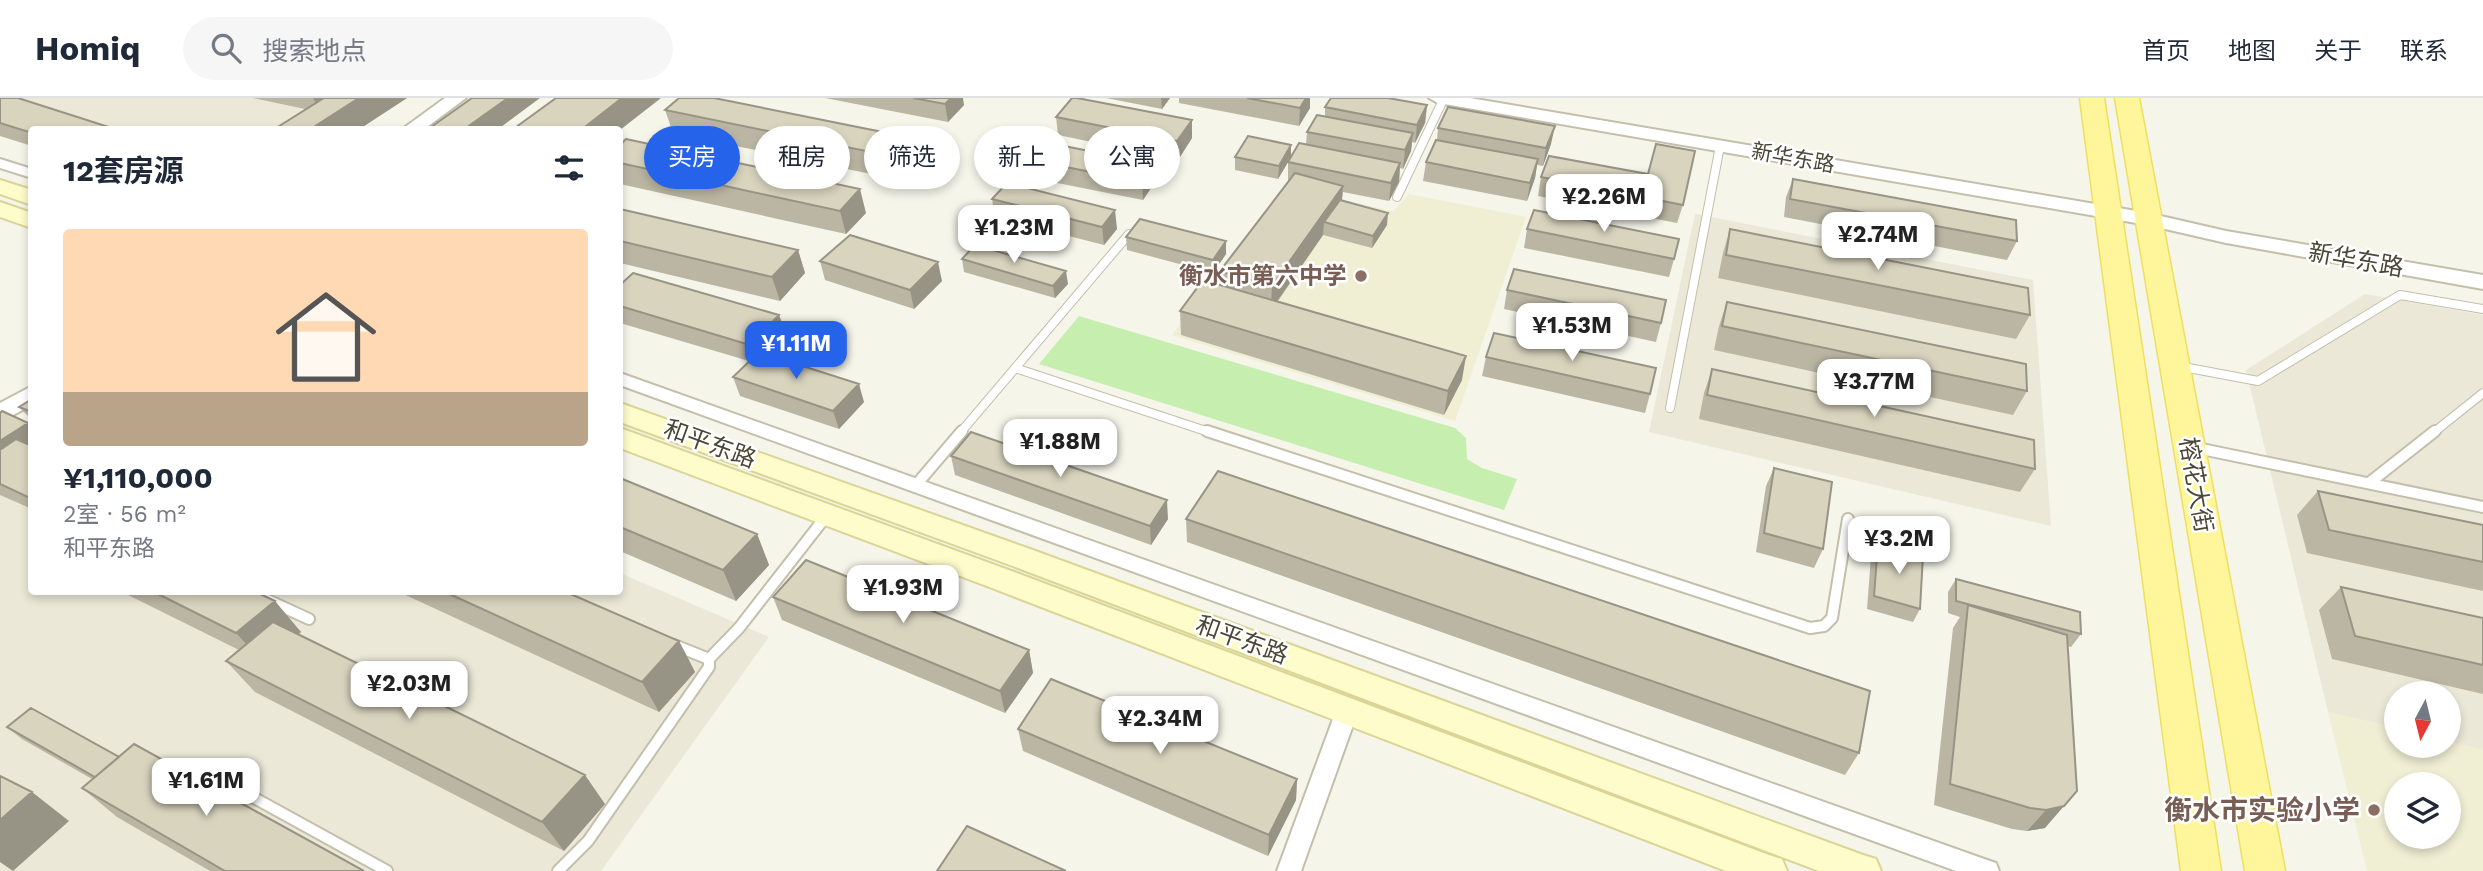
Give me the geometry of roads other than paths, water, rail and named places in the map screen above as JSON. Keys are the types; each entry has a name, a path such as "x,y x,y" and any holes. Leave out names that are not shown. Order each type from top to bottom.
{"main road":[{"name":"榕花大街","path":"2092,98 2201,871"},
{"name":"榕花大街","path":"2127,98 2265,871"},
{"path":"0,187 28,197"},
{"path":"0,209 28,220"},
{"name":"和平东路","path":"623,413 1020,557 1863,871"},
{"name":"和平东路","path":"623,439 1769,871"}],"street":[{"path":"416,126 457,98"},
{"name":"新华东路","path":"1438,98 2109,212 2227,237 2483,282"},
{"path":"0,163 28,173"},
{"name":"新华东路","path":"2148,219 2224,227 2483,272"},
{"path":"623,380 1987,871"},
{"path":"0,415 28,397"},
{"path":"1289,871 1347,711"}],"lane":[{"path":"1397,197 1443,98"},
{"path":"1670,408 1720,146"},
{"path":"916,485 1129,234"},
{"path":"2174,365 2258,382 2400,295 2483,309"},
{"path":"1014,368 1810,628 1824,626 1832,618 1848,519"},
{"path":"2370,483 2483,393"},
{"path":"2189,446 2483,507"},
{"path":"558,871 588,841 700,682 709,667 709,659 739,628 827,515"},
{"path":"257,595 309,619"},
{"path":"659,638 709,659"},
{"path":"198,767 387,871"}],"place":[{"name":"衡水市第六中学","path":"1361,276"},
{"name":"衡水市实验小学","path":"2374,810"}]}
